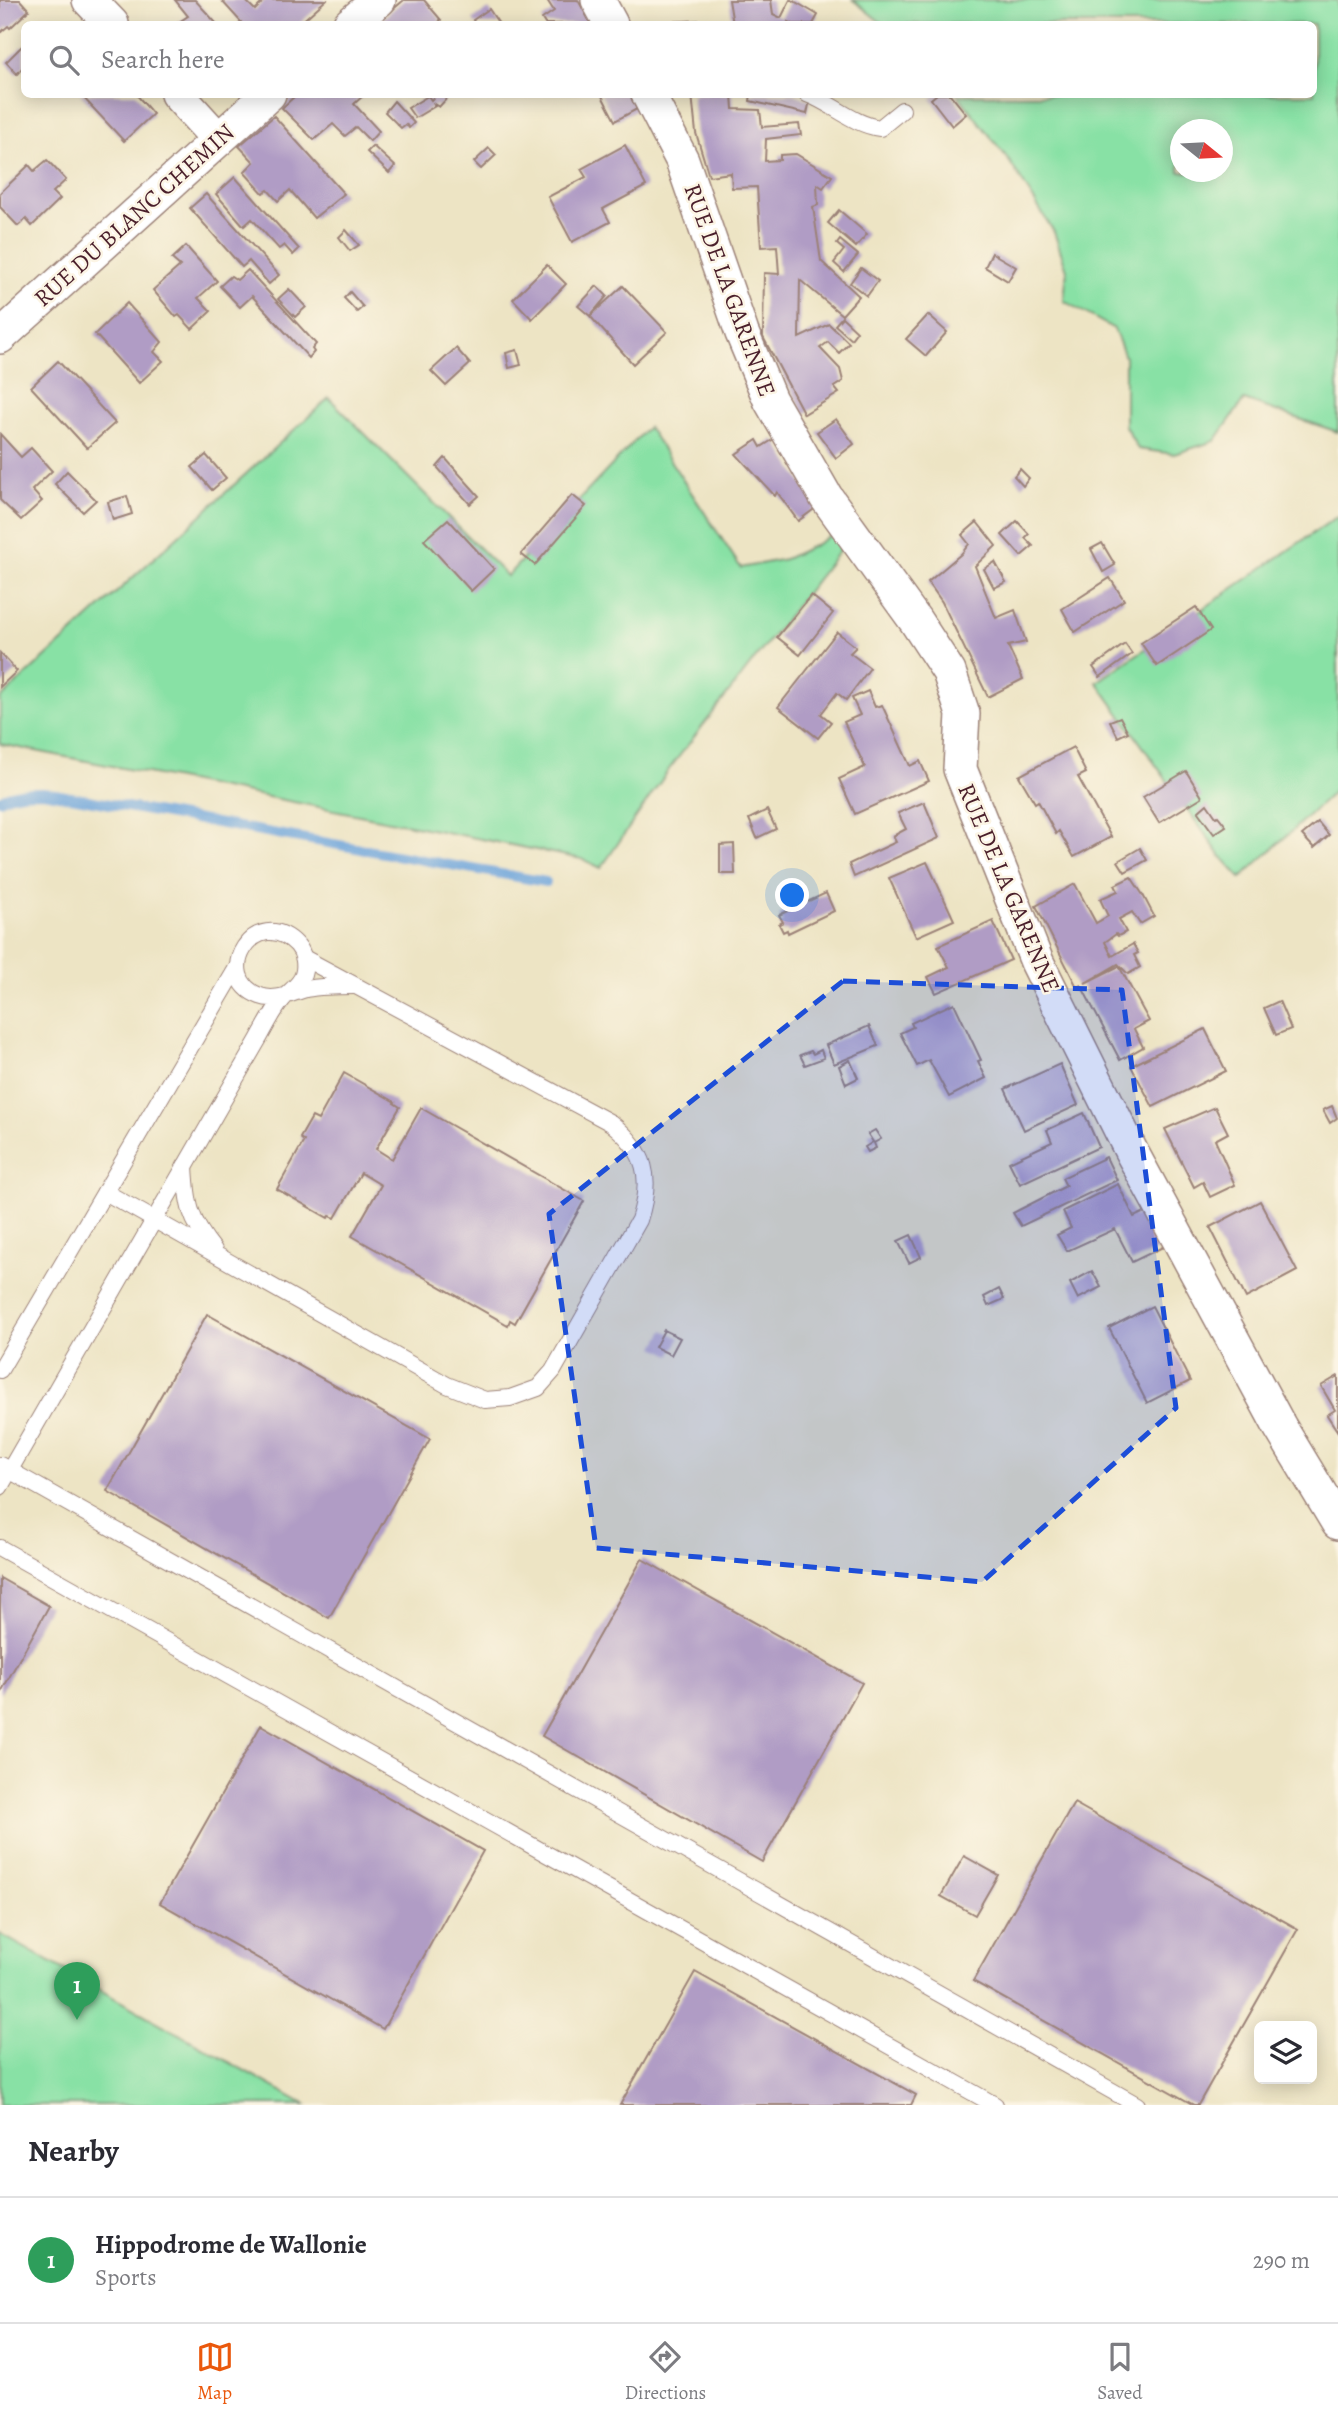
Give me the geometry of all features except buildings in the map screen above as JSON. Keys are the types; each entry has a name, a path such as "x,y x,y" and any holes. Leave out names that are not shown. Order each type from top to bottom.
{"street":[{"path":"89,0 109,21"},
{"path":"354,21 379,0"},
{"path":"598,0 609,21"},
{"path":"181,98 218,139"},
{"name":"RUE DU BLANC CHEMIN","path":"0,337 264,98"},
{"name":"RUE DE LA GARENNE","path":"650,98 682,160 742,333 769,400 826,497 949,672 963,714 960,769 1037,962 1131,1151 1280,1427 1338,1523"}],"lane":[{"path":"818,98 869,127 880,128 902,110"},
{"path":"0,1370 238,966 242,949 259,934 273,932 289,937 304,958 304,972 299,984 285,996 5,1468 0,1487"},
{"path":"105,1192 447,1385 485,1400 510,1398 538,1388 553,1371 639,1220 645,1203 646,1182 642,1159 631,1139 611,1123 304,958"},
{"path":"238,966 242,981 250,991 262,997 274,999 307,989 357,986"},
{"path":"185,1166 187,1203 195,1224 219,1255"},
{"path":"5,1468 1137,2105"},
{"path":"0,1548 995,2105"}],"highlighted area":[{"path":"843,981 1122,990 1176,1408 982,1582 596,1548 549,1214"}],"green space":[{"path":"853,0 1338,0 1338,432 1244,400 1215,441 1174,454 1138,449 1125,426 1125,357 1114,329 1064,301 1067,270 1054,232 1008,159 960,98 1317,98 1317,21 879,21"},
{"path":"329,398 507,576 648,427 741,568 785,559 815,545 847,525 853,533 670,768 601,868 582,859 0,744 0,699"},
{"path":"1338,516 1338,788 1241,878 1220,855 1097,682"},
{"path":"0,1934 306,2105 0,2105"}],"waterway":[{"path":"0,800 15,794 43,792 546,882"}],"place":[{"name":"Hippodrome de Wallonie","path":"77,2020"}]}
